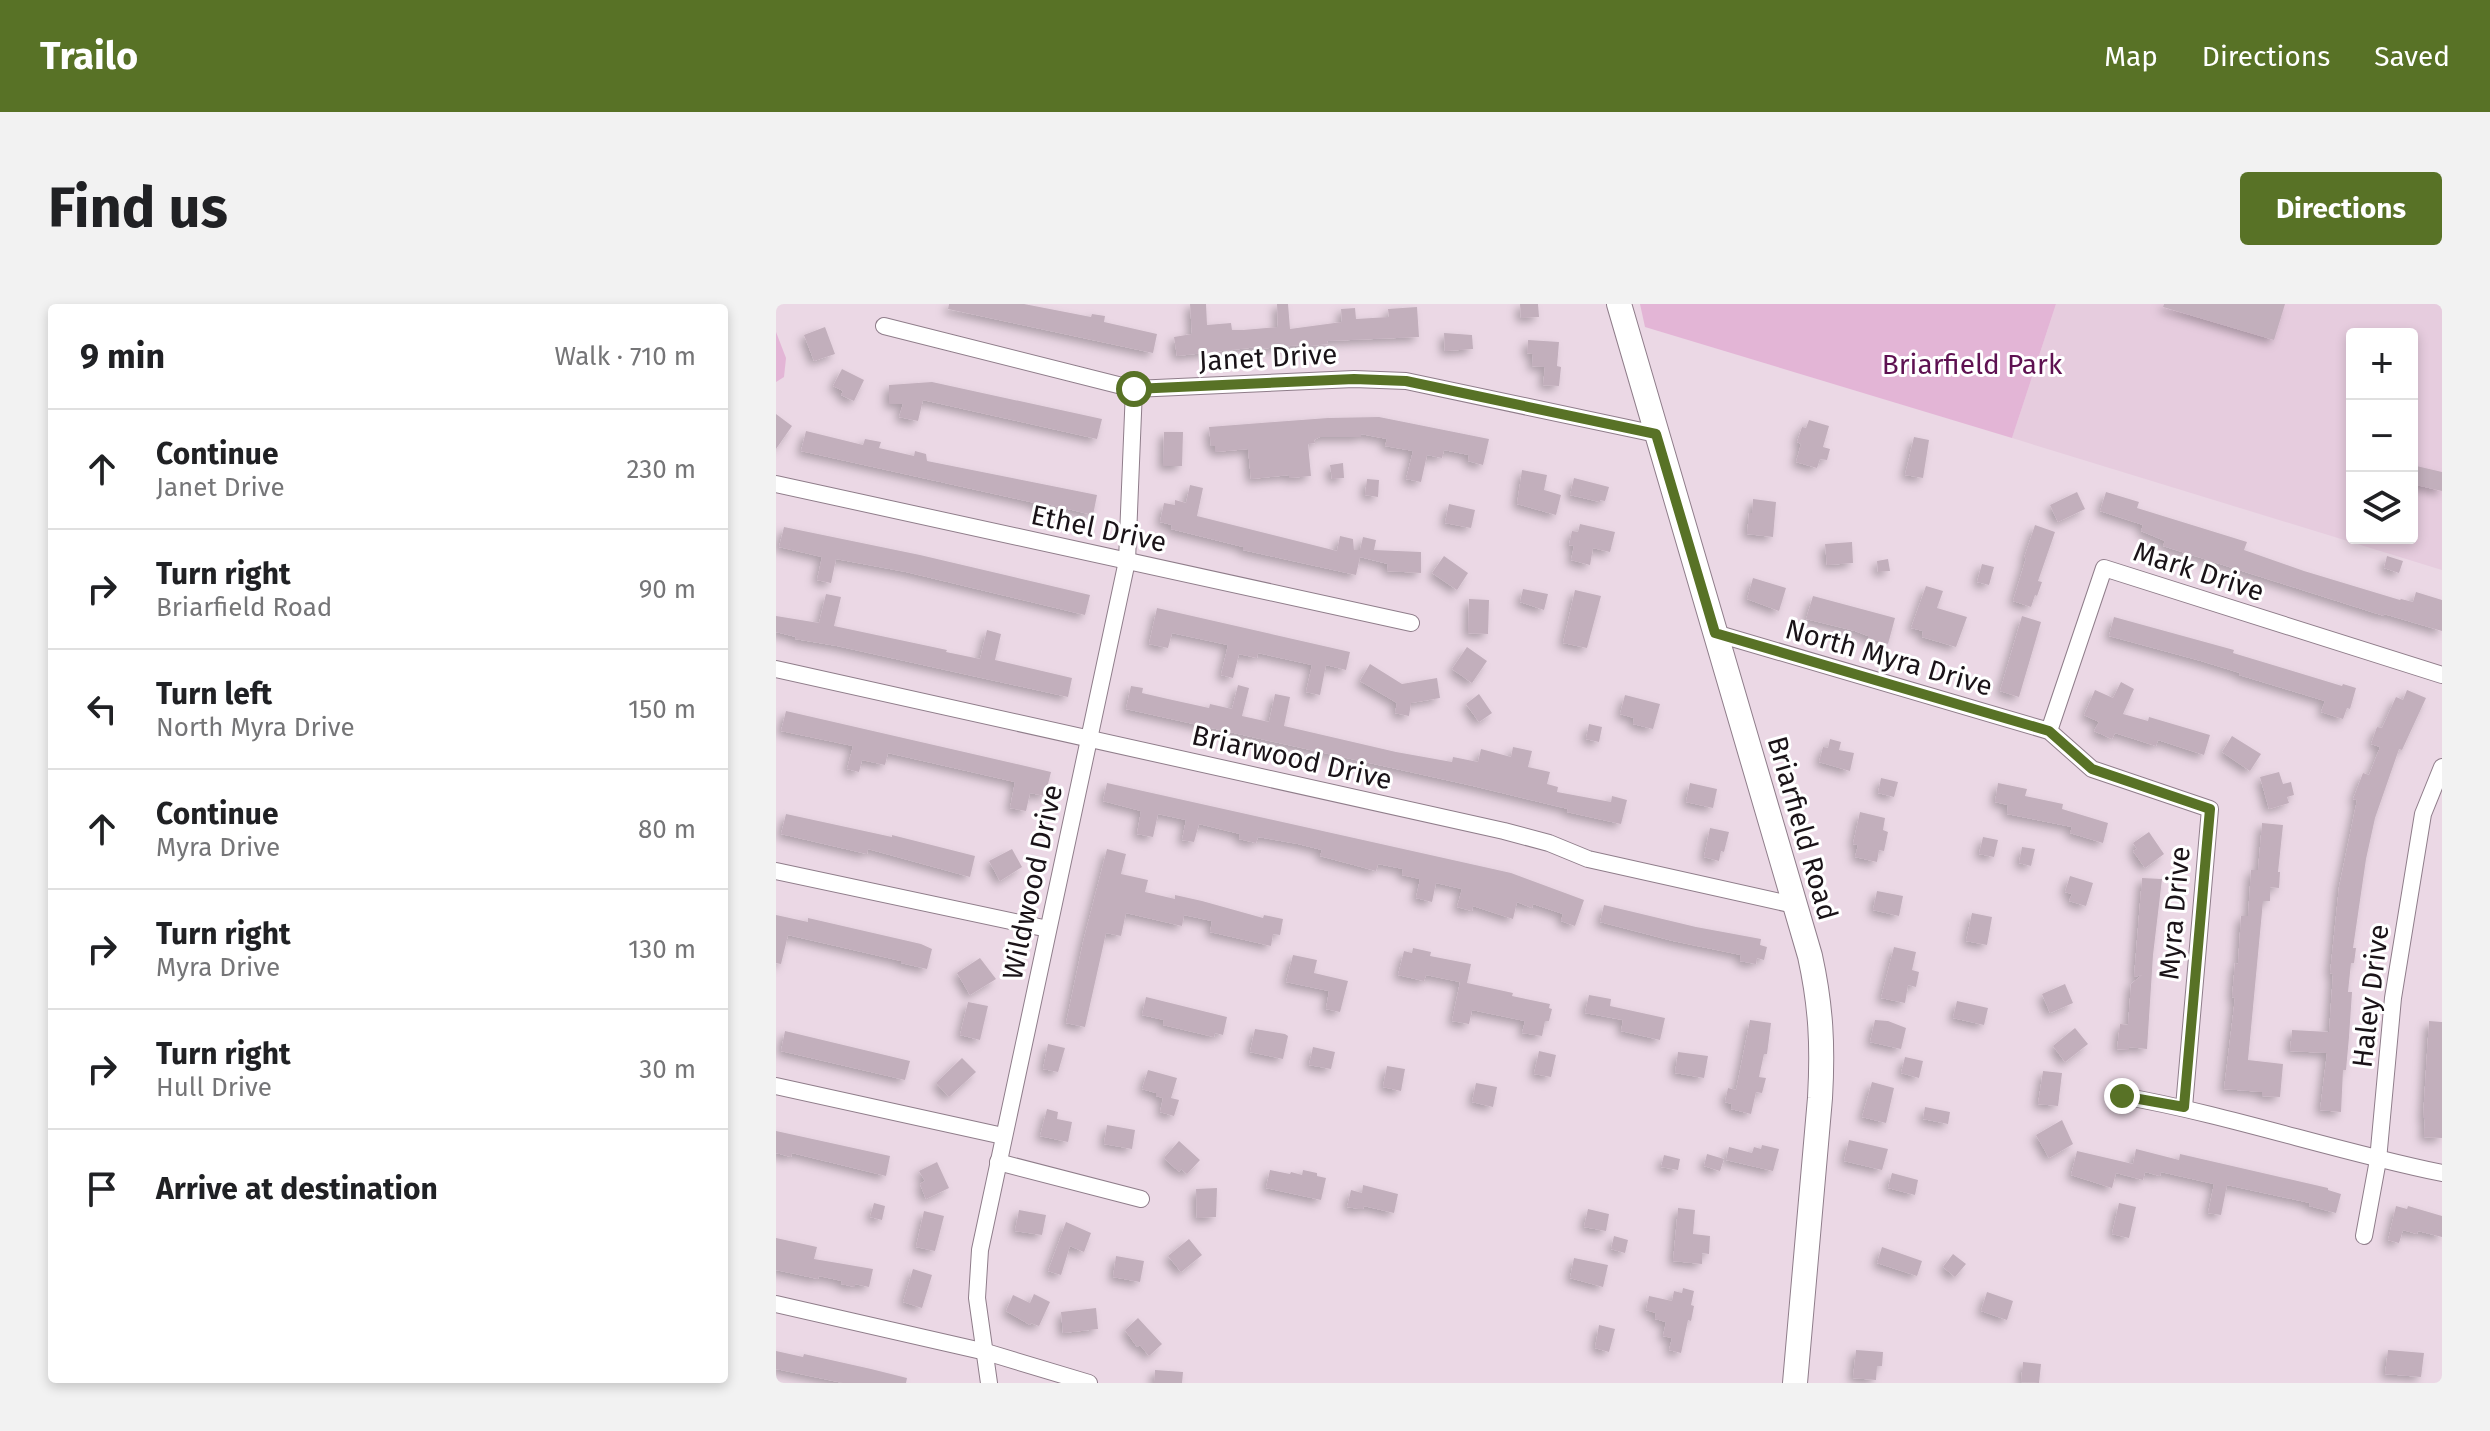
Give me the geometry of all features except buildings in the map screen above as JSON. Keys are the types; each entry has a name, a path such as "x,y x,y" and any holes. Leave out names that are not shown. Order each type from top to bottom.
{"main road":[{"name":"Briarfield Road","path":"1619,304 1810,956 1819,999 1822,1059 1795,1383"}],"street":[{"name":"Janet Drive","path":"884,326 1134,389 1354,379 1406,381 1656,434"},
{"name":"Wildwood Drive","path":"989,1383 977,1298 980,1250 1127,561 1134,389"},
{"name":"Ethel Drive","path":"776,484 1411,623"},
{"name":"Mark Drive","path":"2049,731 2104,568 2442,675"},
{"name":"North Myra Drive","path":"1715,633 2049,731"},
{"name":"Briarwood Drive","path":"776,669 1489,827 1549,843 1588,859 1794,905"},
{"name":"Myra Drive","path":"2049,731 2092,769 2210,809 2184,1107"},
{"name":"Haley Drive","path":"2364,1236 2378,1160 2395,983 2423,814 2442,767"},
{"path":"776,871 1048,929"},
{"path":"776,1086 1003,1136"},
{"path":"2122,1096 2184,1107 2378,1160 2442,1173"},
{"path":"998,1162 1141,1199"},
{"path":"776,1304 986,1352 1089,1383"}],"shaded area":[{"path":"2056,304 2442,304 2442,570 2357,544 2418,544 2418,328 2346,328 2346,541 2012,438"}],"green space":[{"name":"Briarfield Park","path":"1640,304 2056,304 2012,438 1645,327"},
{"path":"776,332 786,358 784,377 776,382"}],"route":[{"path":"1134,389 1354,379 1406,381 1656,434 1715,633 2049,731 2092,769 2210,809 2184,1107 2122,1096"}]}
